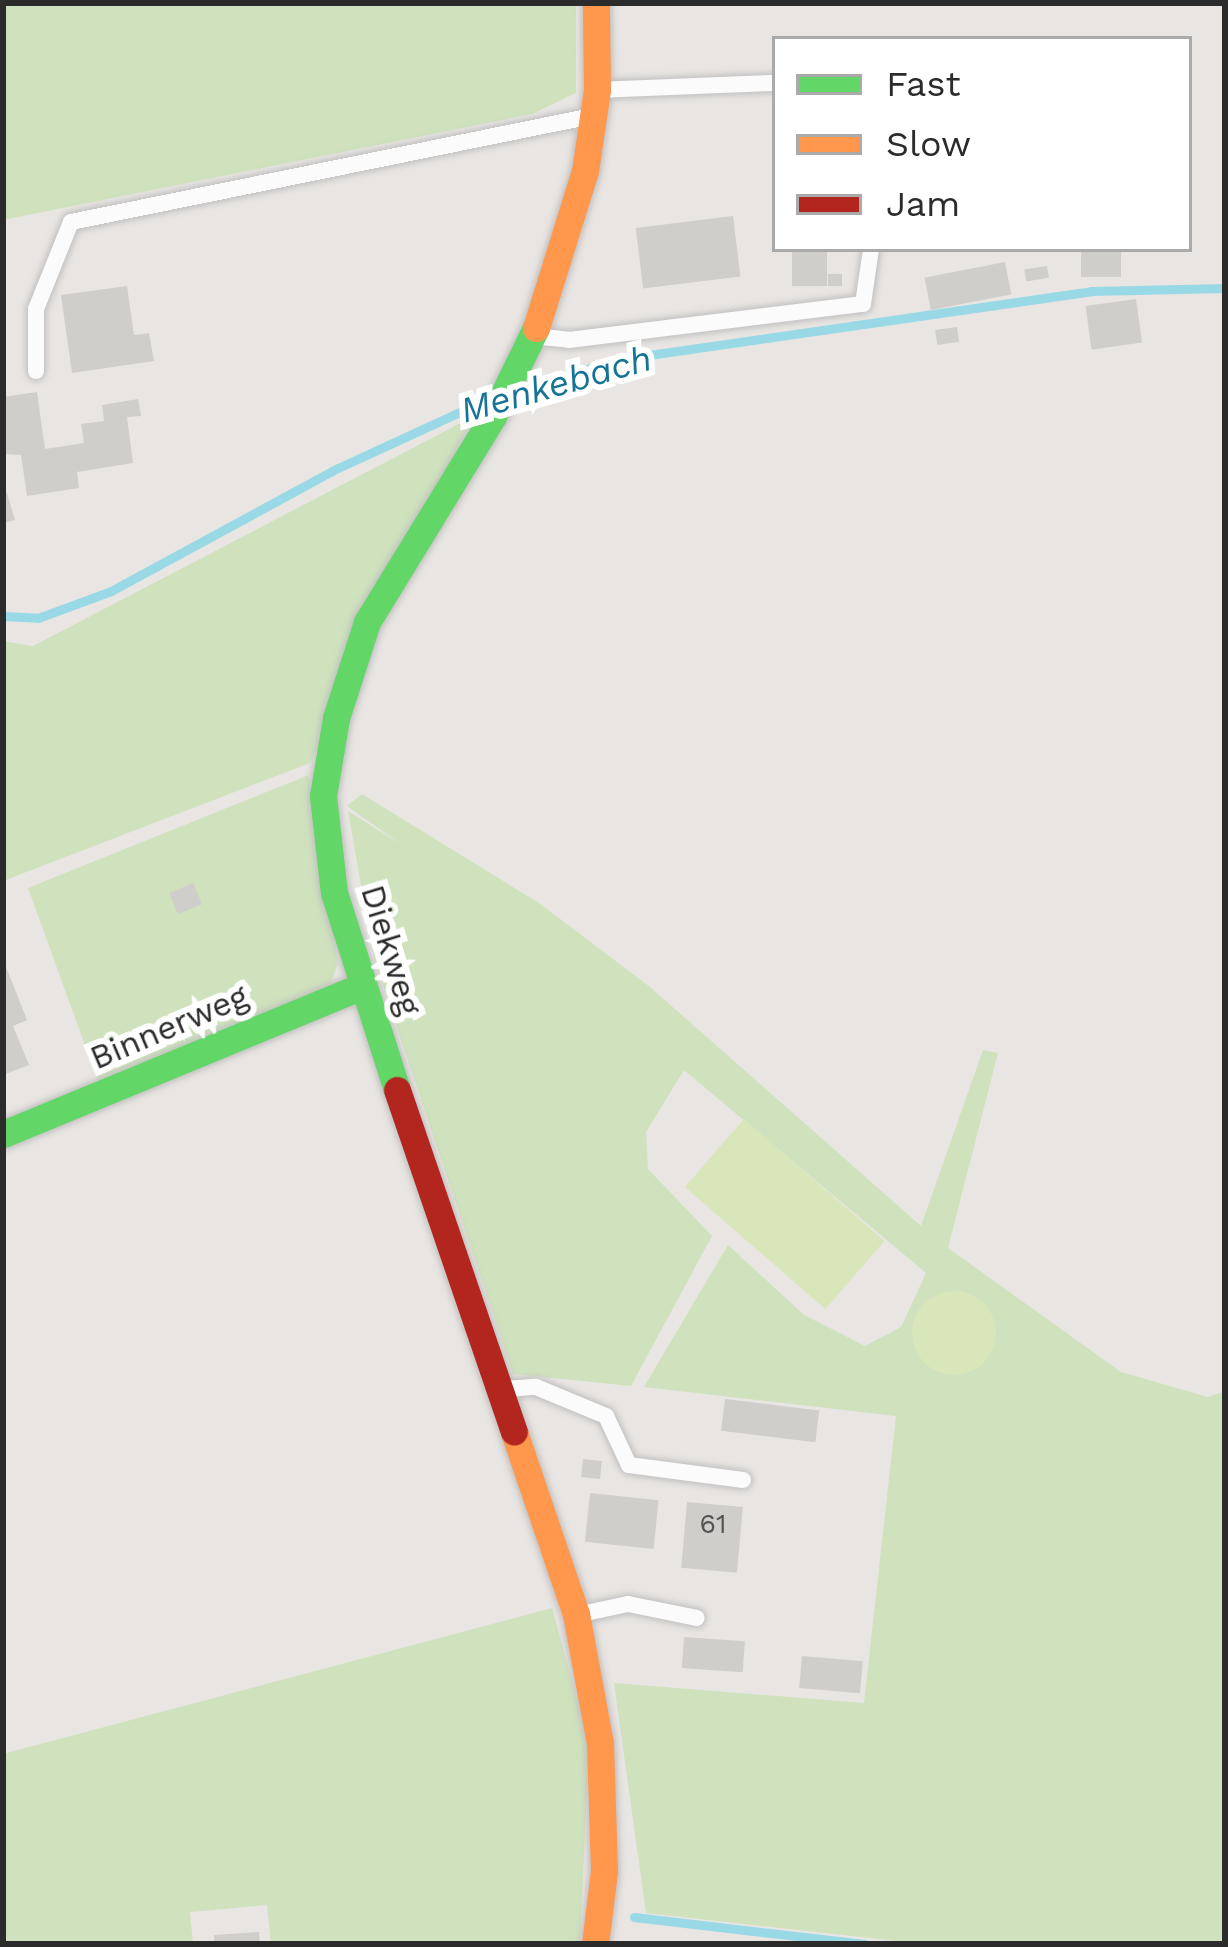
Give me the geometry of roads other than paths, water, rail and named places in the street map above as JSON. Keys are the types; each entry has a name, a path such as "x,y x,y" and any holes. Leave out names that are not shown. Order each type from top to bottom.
{"street":[{"name":"Diekweg","path":"595,1944 604,1871 600,1743 576,1615 362,986 334,893 323,796 336,718 368,622 494,416 562,257 596,103 596,3"},
{"name":"Binnerweg","path":"3,1135 362,986"}],"lane":[{"path":"36,371 36,309 70,222 596,103 772,83"},
{"path":"532,336 569,340 862,304 871,252"},
{"path":"498,1389 536,1387 606,1416 629,1465 743,1480"},
{"path":"576,1615 628,1604 697,1618"}],"waterway":[{"name":"Menkebach","path":"525,389 614,360 1091,291 1225,288"},
{"name":"Menkebach","path":"3,616 38,618 111,591 338,468 486,400"},
{"path":"634,1917 864,1944"}]}
